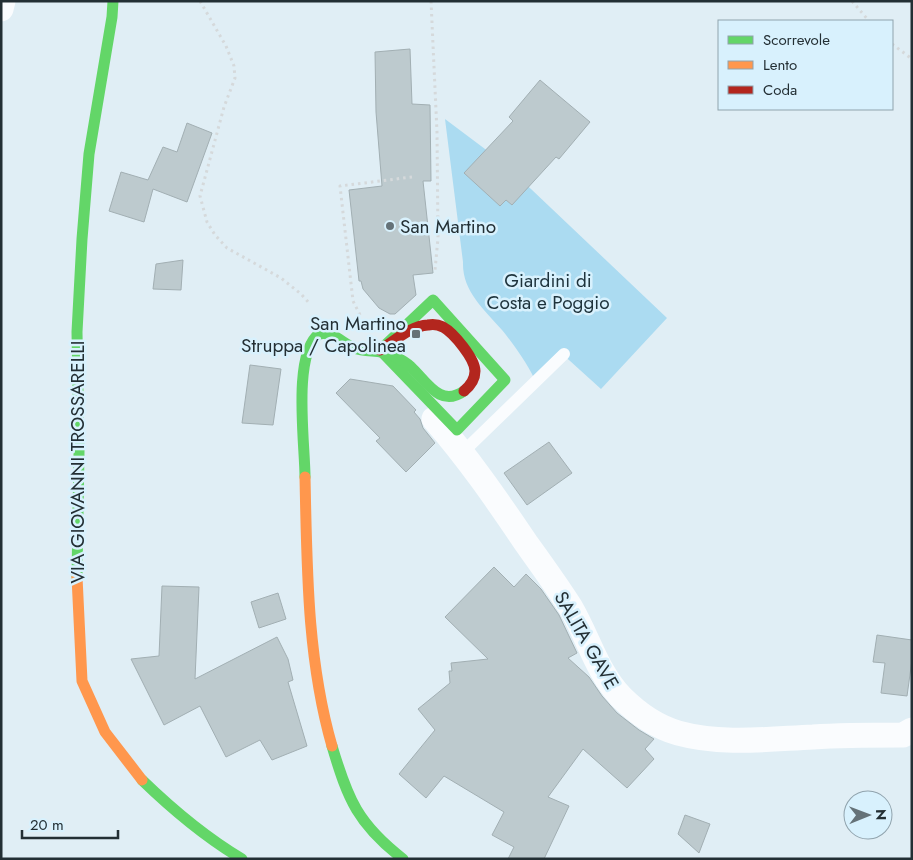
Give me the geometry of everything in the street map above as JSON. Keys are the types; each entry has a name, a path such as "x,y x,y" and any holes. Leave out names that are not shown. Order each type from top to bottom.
{"street":[{"path":"1,10 3,1"},
{"name":"VIA GIOVANNI TROSSARELLI","path":"113,1 112,18 89,154 77,332 79,452 77,590 82,681 105,732 137,775 172,809 242,859"},
{"path":"433,300 504,380 457,430 371,350 433,300"},
{"path":"429,324 442,326 452,334 473,361 474,377 468,389 455,397 443,396 408,364 390,353 371,350 414,327 429,324"},
{"path":"325,332 315,337 309,344 305,355 303,394 307,590 311,639 330,743 347,794 357,813 370,829 402,859"},
{"name":"SALITA GAVE","path":"325,332 333,334 354,348 371,350 384,367 413,394 463,452 572,609 601,669 620,696 638,712 676,733 712,738 742,740 909,734"}],"lane":[{"path":"463,452 564,354"}],"path":[{"path":"200,1 226,46 234,66 235,78 224,107 200,196 207,222 215,235 228,248 281,278 301,294 317,312 325,332"},
{"path":"431,1 437,132 438,238 433,300"},
{"path":"852,1 869,20"},
{"path":"893,45 912,59"},
{"path":"431,175 436,174"},
{"path":"371,350 363,323 353,301 340,186 412,177"}],"green space":[{"name":"Giardini di Costa e Poggio","path":"445,119 489,152 531,189 667,318 601,389 559,351 534,378 515,347 470,291 464,272"}],"building":[{"path":"410,49 412,104 430,105 431,181 423,181 433,273 413,275 416,295 395,314 390,314 379,308 363,289 361,281 359,281 349,190 382,186 376,112 375,52"},
{"path":"540,80 590,122 559,159 556,157 512,205 506,200 500,206 464,173 513,121 509,117"},
{"path":"187,123 212,133 187,202 153,189 144,222 109,211 121,172 148,180 163,147 177,152"},
{"path":"183,260 181,290 153,289 156,264"},
{"path":"250,365 281,369 273,425 242,423"},
{"path":"350,379 393,386 416,410 414,412 420,419 423,428 435,443 406,472 376,441 380,438 336,393"},
{"path":"549,442 572,473 527,505 504,473"},
{"path":"494,567 514,587 526,574 541,589 559,615 577,653 568,658 589,677 617,713 654,739 645,749 654,759 627,788 583,749 548,797 569,806 544,859 508,859 514,847 492,835 504,812 444,776 426,798 399,774 435,730 418,709 450,683 449,671 452,671 451,663 488,659 445,617"},
{"path":"162,586 199,587 195,679 277,637 288,659 293,680 288,682 307,746 272,760 260,740 226,757 200,706 164,725 131,659 159,656"},
{"path":"278,593 286,619 259,628 251,602"},
{"path":"877,635 912,640 912,660 907,696 881,693 885,663 873,662"},
{"path":"685,815 710,824 699,853 678,834"}],"traffic: fast":[{"path":"77,577 79,452 77,332 82,239 89,154 113,1"},
{"path":"433,300 505,380 457,430 380,350 433,300"},
{"path":"305,477 302,423 303,379 305,360 311,345 319,334 329,334 359,349 392,355 409,365 428,386 441,395 448,397 464,391"},
{"path":"332,746 344,782 357,810 375,834 403,859"},
{"path":"142,780 215,842 242,859"}],"traffic: slow":[{"path":"305,477 308,579 313,647 324,713 332,746"},
{"path":"77,577 82,681 105,732 142,780"}],"traffic: jam":[{"path":"380,350 415,328 432,325 443,327 463,347 474,366 475,374 473,380 464,391"}],"place":[{"name":"San Martino","path":"390,226"},
{"name":"San Martino Struppa / Capolinea","path":"416,334"}]}
